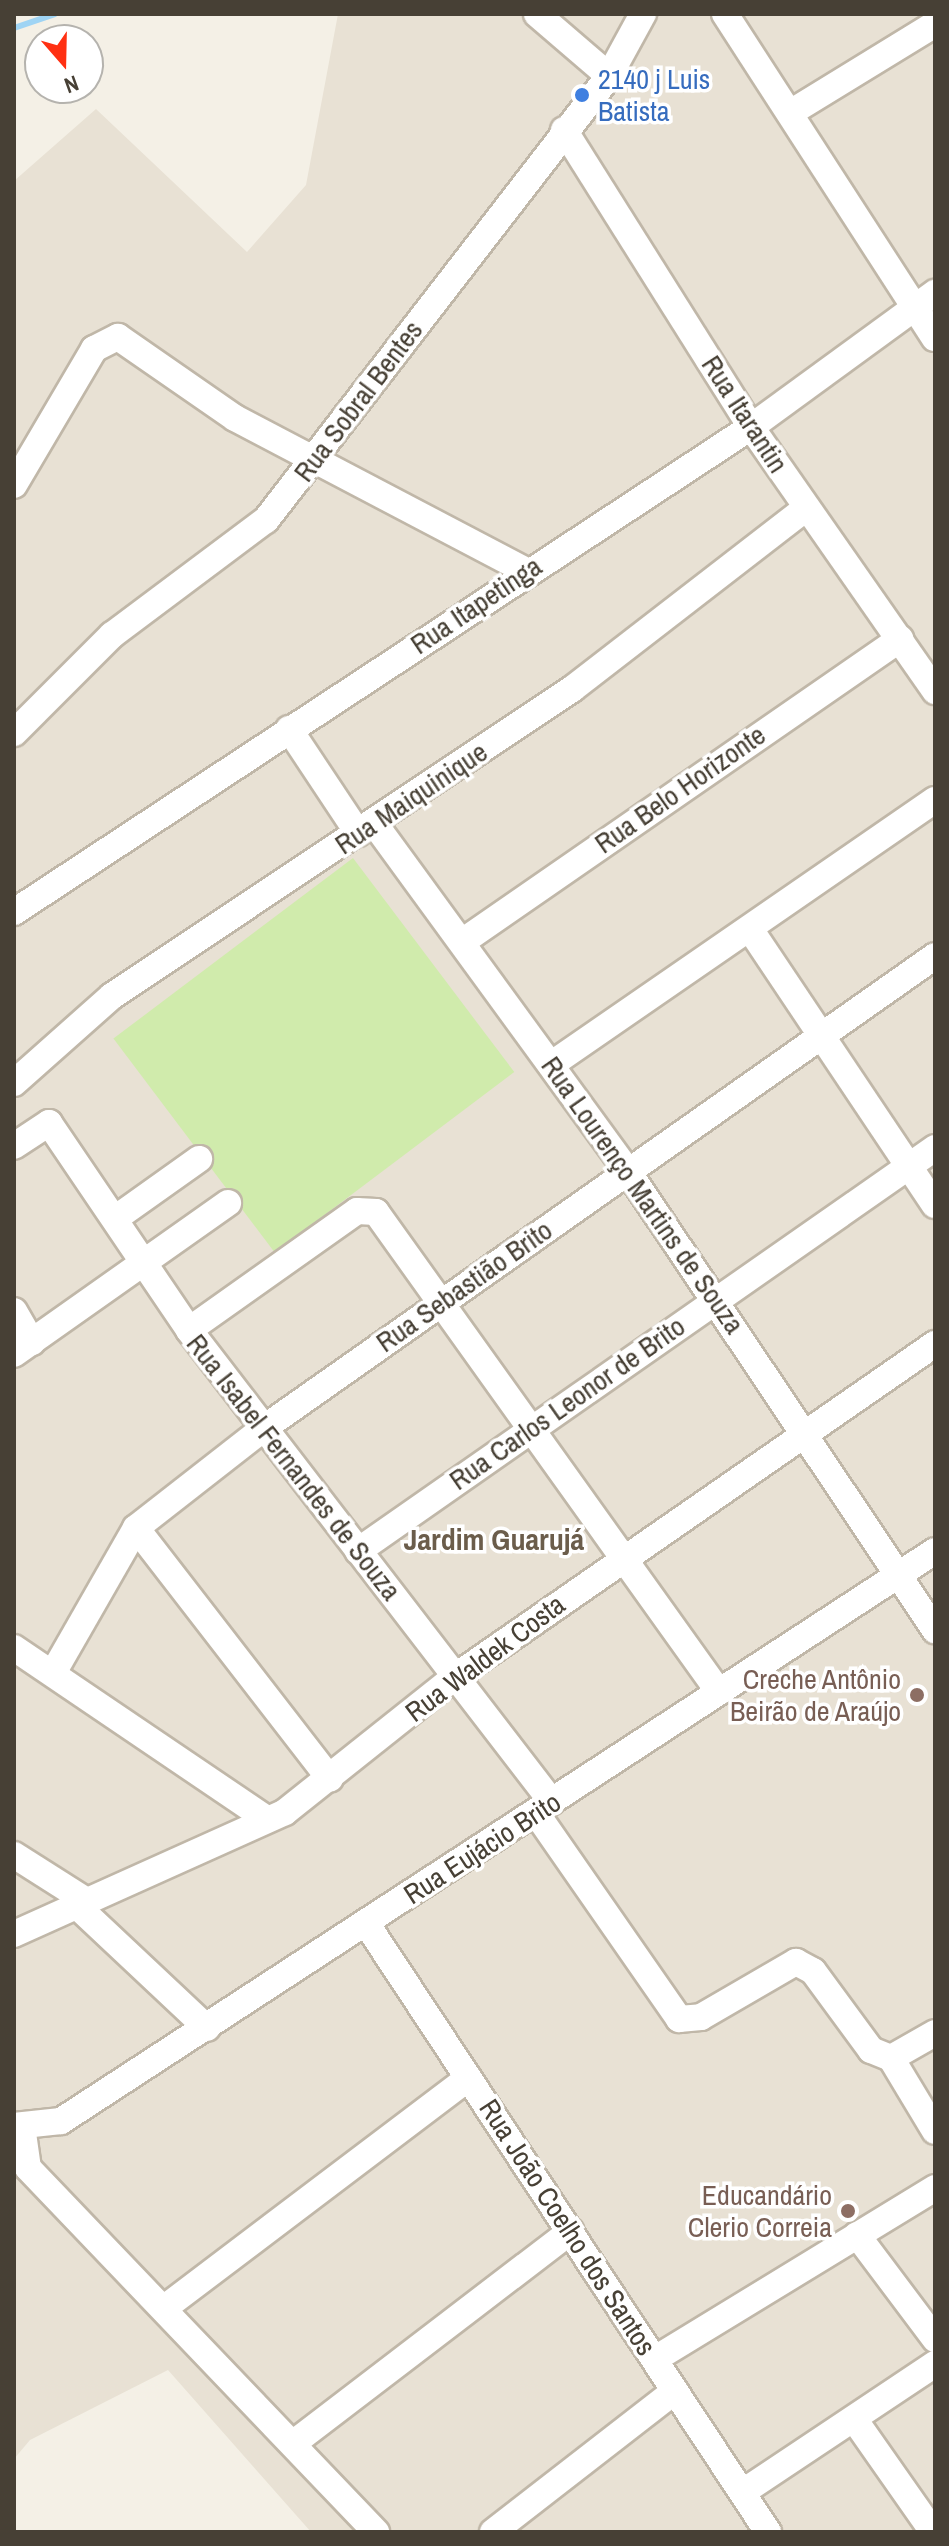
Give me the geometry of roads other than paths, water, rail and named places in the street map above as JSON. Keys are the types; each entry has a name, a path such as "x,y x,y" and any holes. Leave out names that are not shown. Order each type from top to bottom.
{"street":[{"path":"537,14 609,76"},
{"name":"Rua Sobral Bentes","path":"14,733 112,635 266,520 564,130 609,76 643,14"},
{"path":"725,14 790,113 925,301 935,338"},
{"path":"790,113 932,23"},
{"name":"Rua Itarantin","path":"564,130 751,427 935,691"},
{"name":"Rua Itapetinga","path":"14,912 527,571 751,427 925,301"},
{"path":"14,485 94,349 118,337 235,418 527,571"},
{"name":"Rua Maiquinique","path":"14,1083 112,996 572,689 806,508"},
{"name":"Rua Belo Horizonte","path":"462,942 900,639"},
{"name":"Rua Lourenço Martins de Souza","path":"289,729 366,828 462,942 552,1064 807,1430 935,1630"},
{"path":"552,1064 935,800"},
{"path":"750,929 935,1205"},
{"name":"Rua Sebastião Brito","path":"53,1673 136,1528 264,1428 935,956"},
{"name":"Rua Isabel Fernandes de Souza","path":"14,1146 49,1123 116,1218 141,1265 456,1676 679,2019 701,2017 796,1962 813,1971 871,2050 891,2058"},
{"name":"Rua Carlos Leonor de Brito","path":"358,1551 528,1427 935,1148"},
{"path":"116,1218 199,1159"},
{"path":"14,1311 23,1348 228,1203"},
{"path":"189,1330 363,1209 376,1212 442,1302 618,1560 719,1692"},
{"name":"Rua Waldek Costa","path":"14,1934 267,1819 330,1779 456,1676 618,1560 935,1344"},
{"path":"136,1528 330,1779"},
{"name":"Rua Eujácio Brito","path":"18,2126 61,2121 935,1551"},
{"path":"14,1648 267,1819"},
{"path":"14,1855 80,1902 207,2028"},
{"name":"Rua João Coelho dos Santos","path":"366,1923 768,2532"},
{"path":"935,2033 891,2058 935,2131"},
{"path":"167,2306 469,2078"},
{"path":"18,2126 28,2168 167,2306 376,2532"},
{"path":"655,2359 935,2188"},
{"path":"295,2442 571,2231"},
{"path":"857,2235 935,2339"},
{"path":"743,2492 935,2364"},
{"path":"493,2532 675,2391"},
{"path":"854,2419 933,2532"}],"waterway":[{"path":"14,28 55,14"}],"place":[{"name":"2140 j Luis Batista","path":"582,95"},
{"name":"Creche Antônio Beirão de Araújo","path":"917,1695"},
{"name":"Educandário Clerio Correia","path":"848,2211"}],"district":[{"name":"Jardim Guarujá","path":"494,1539"}]}
